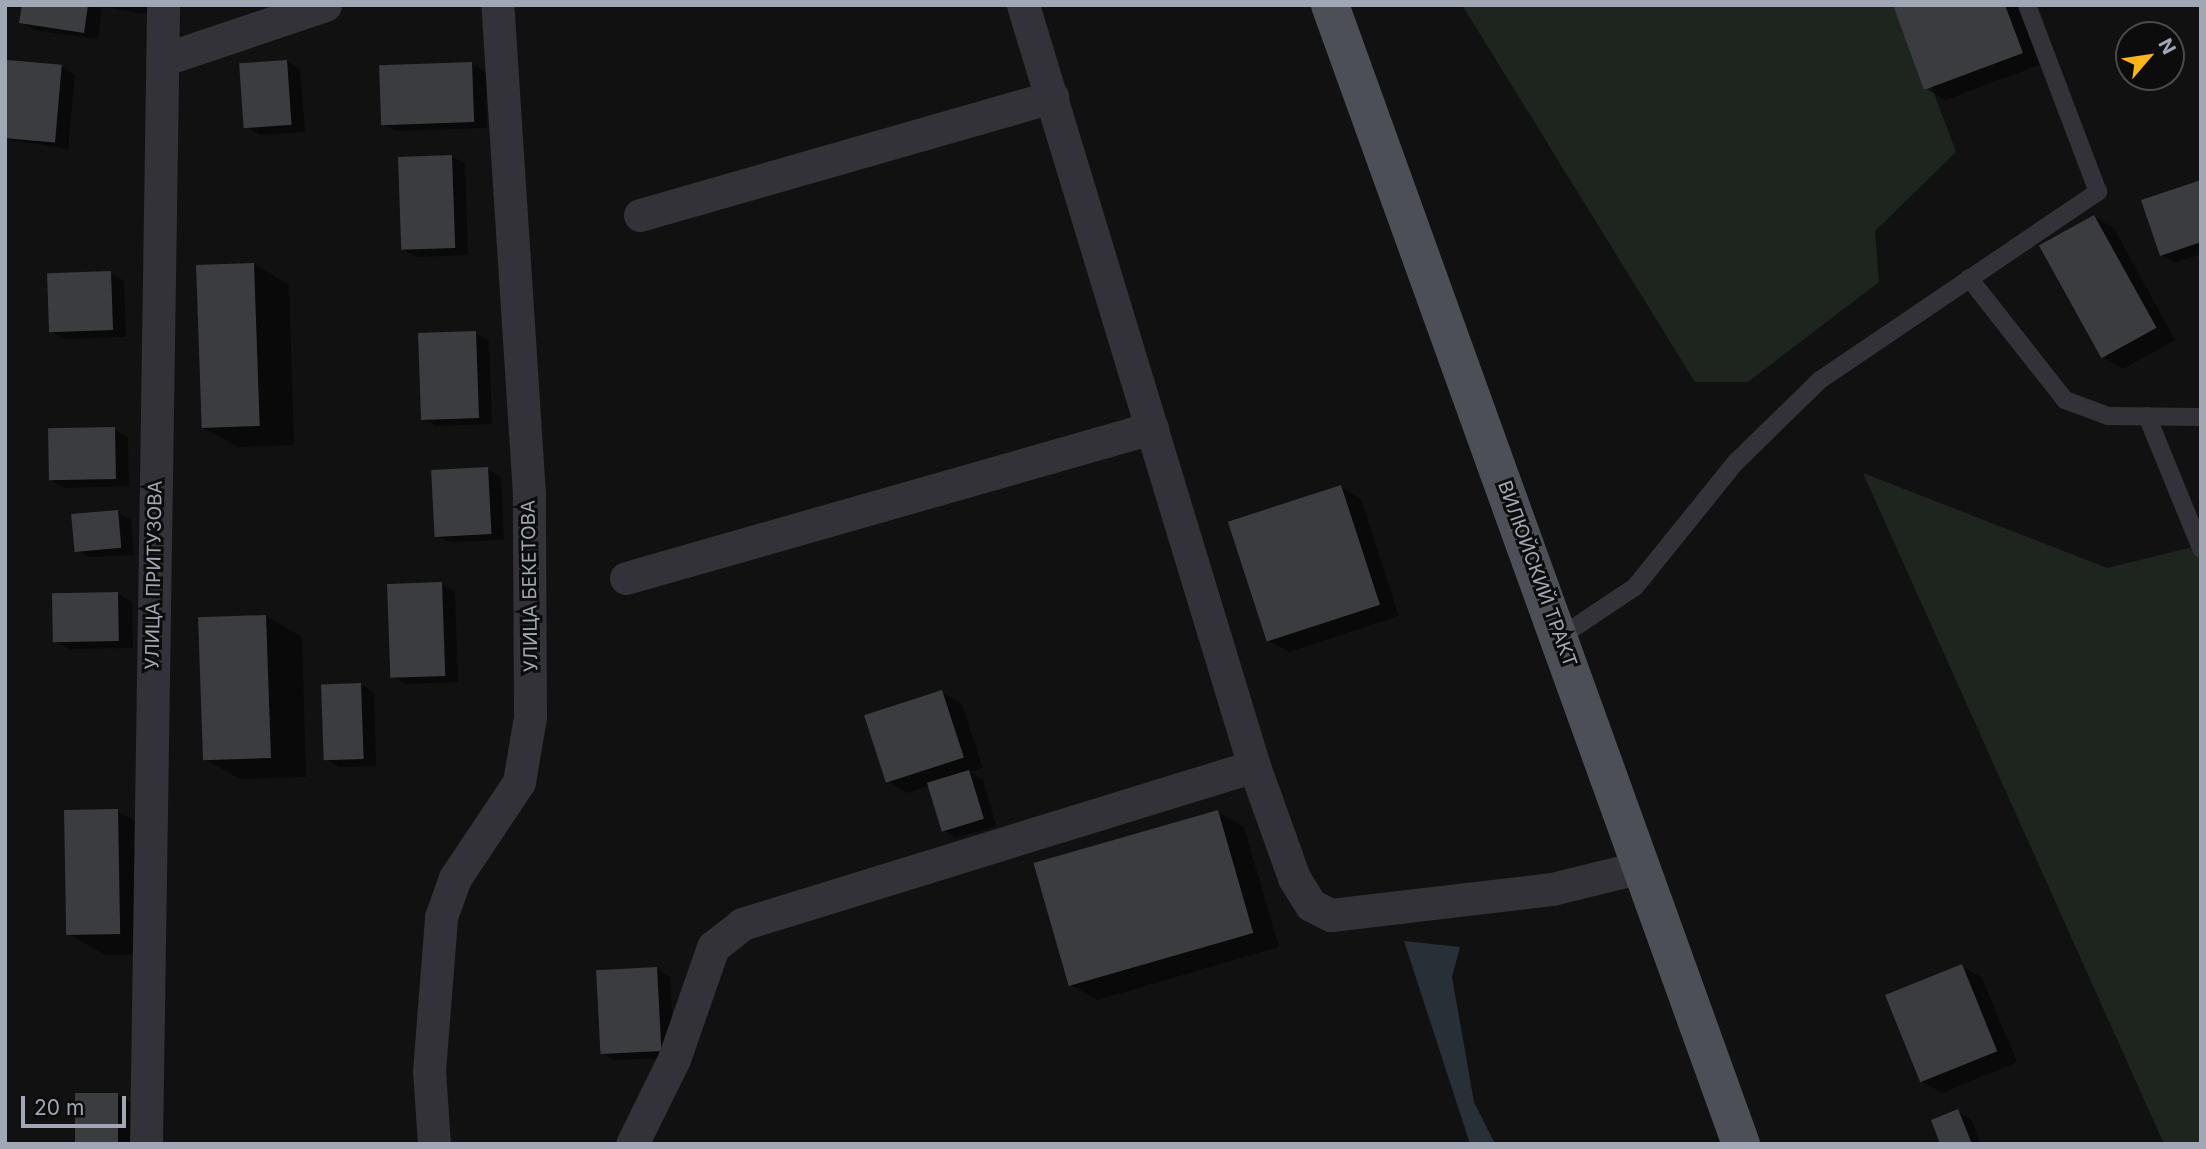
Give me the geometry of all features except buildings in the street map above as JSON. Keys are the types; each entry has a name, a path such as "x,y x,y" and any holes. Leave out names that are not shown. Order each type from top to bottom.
{"main road":[{"name":"ВИЛЮЙСКИЙ ТРАКТ","path":"1330,5 1741,1144"}],"street":[{"name":"УЛИЦА ПРИТУЗОВА","path":"146,1144 163,5"},
{"path":"162,60 325,5"},
{"name":"УЛИЦА БЕКЕТОВА","path":"434,1144 429,1071 441,918 455,878 519,782 530,717 529,494 497,5"},
{"path":"1023,5 1254,766 1294,878 1311,905 1331,915 1552,889 1641,867"},
{"path":"640,215 1052,97"},
{"path":"626,578 1152,428"},
{"path":"632,1144 674,1059 713,947 743,925 1254,766"}],"lane":[{"path":"1560,637 1635,587 1736,462 1820,380 2098,192 2027,5"},
{"path":"1969,278 2065,400 2108,416 2201,417"},
{"path":"2147,416 2201,548"}],"shaded area":[{"path":"1462,5 1901,5 1956,152 1875,231 1879,282 1748,382 1695,382"},
{"path":"1863,473 2107,568 2201,545 2201,1144 2164,1144"},
{"path":"1404,941 1460,947 1452,977 1474,1102 1495,1144 1470,1144"}]}
